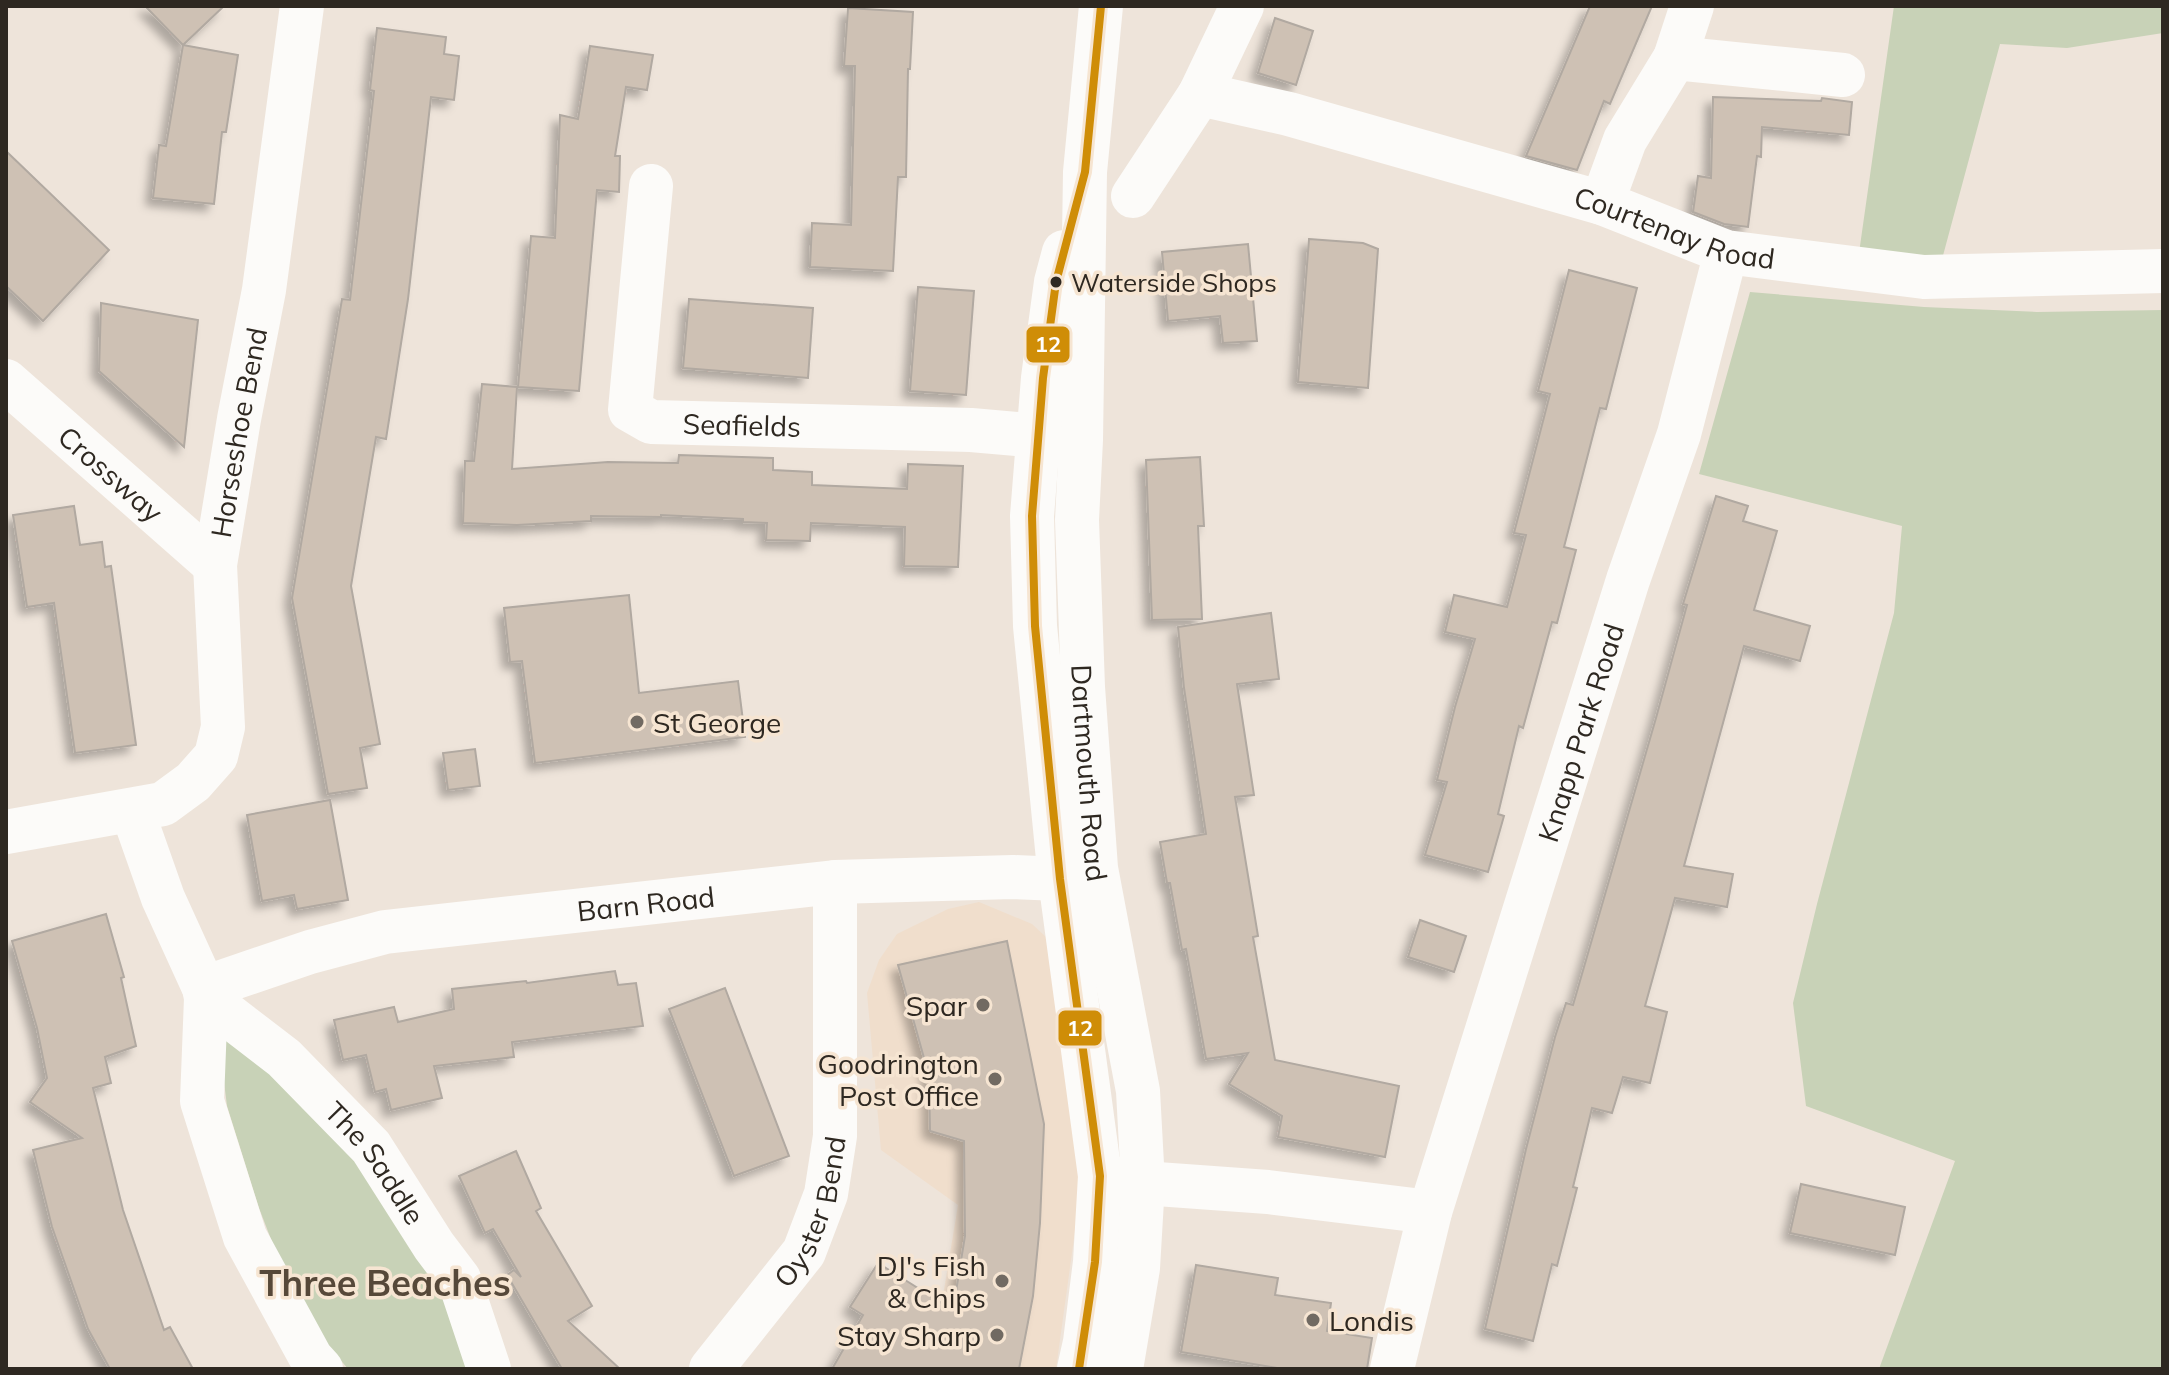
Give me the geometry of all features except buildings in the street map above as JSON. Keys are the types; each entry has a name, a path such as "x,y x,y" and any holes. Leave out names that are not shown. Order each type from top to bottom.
{"street":[{"name":"Horseshoe Bend","path":"132,810 163,804 193,782 216,756 223,727 215,565 264,290 302,6"},
{"name":"Dartmouth Road","path":"1079,1369 1095,1262 1100,1176 1078,873 1083,687 1077,520 1085,172 1101,6"},
{"path":"1133,196 1200,94 1242,6"},
{"path":"1602,203 1625,140 1675,58 1692,6"},
{"path":"1675,58 1843,75"},
{"name":"Courtenay Road","path":"1200,94 1289,114 1602,203 1726,252 1924,277 2163,271"},
{"name":"Dartmouth Road","path":"1085,172 1056,282 1039,434 1032,516 1035,626 1078,873 1138,1091 1143,1183 1138,1268 1121,1369"},
{"name":"Seafields","path":"651,186 630,410 651,422 1039,434 1081,440"},
{"name":"Knapp Park Road","path":"1392,1369 1430,1212 1628,580 1679,434 1726,252"},
{"name":"Crossway","path":"6,381 215,565"},
{"path":"6,832 132,810"},
{"name":"The Saddle","path":"132,810 163,898 205,993 202,1101 245,1237 311,1358 321,1369"},
{"name":"Barn Road","path":"205,993 310,952 385,932 835,882 1078,873"},
{"name":"Oyster Bend","path":"711,1369 804,1252 826,1194 835,1136 835,882"},
{"name":"The Saddle","path":"205,993 284,1058 371,1147 434,1246 459,1279 489,1369"},
{"path":"1100,1176 1430,1212"}],"shaded area":[{"path":"979,902 1032,924 1046,937 1078,1162 1078,1209 1056,1369 931,1369 958,1205 881,1150 867,993 879,960 897,934 948,909"}],"green space":[{"path":"1894,6 2163,6 2163,33 2067,48 2000,44 1941,263 1859,253"},
{"path":"1750,292 1924,307 2037,312 2163,310 2163,1369 1879,1369 1955,1161 1806,1106 1793,1003 1894,613 1902,526 1699,474"},
{"path":"223,1030 349,1139 437,1275 470,1369 348,1369 297,1307 259,1208 227,1106 218,1034"}],"transit line":[{"name":"12","path":"1079,1369 1095,1262 1100,1176 1060,879 1035,626 1032,516 1043,378 1056,282 1085,172 1101,6"}],"place":[{"name":"Waterside Shops","path":"1056,282"},
{"name":"St George","path":"637,722"},
{"name":"Spar","path":"983,1005"},
{"name":"Goodrington Post Office","path":"995,1079"},
{"name":"DJ's Fish & Chips","path":"1002,1281"},
{"name":"Londis","path":"1313,1320"},
{"name":"Stay Sharp","path":"997,1335"}],"district":[{"name":"Three Beaches","path":"385,1282"}]}
